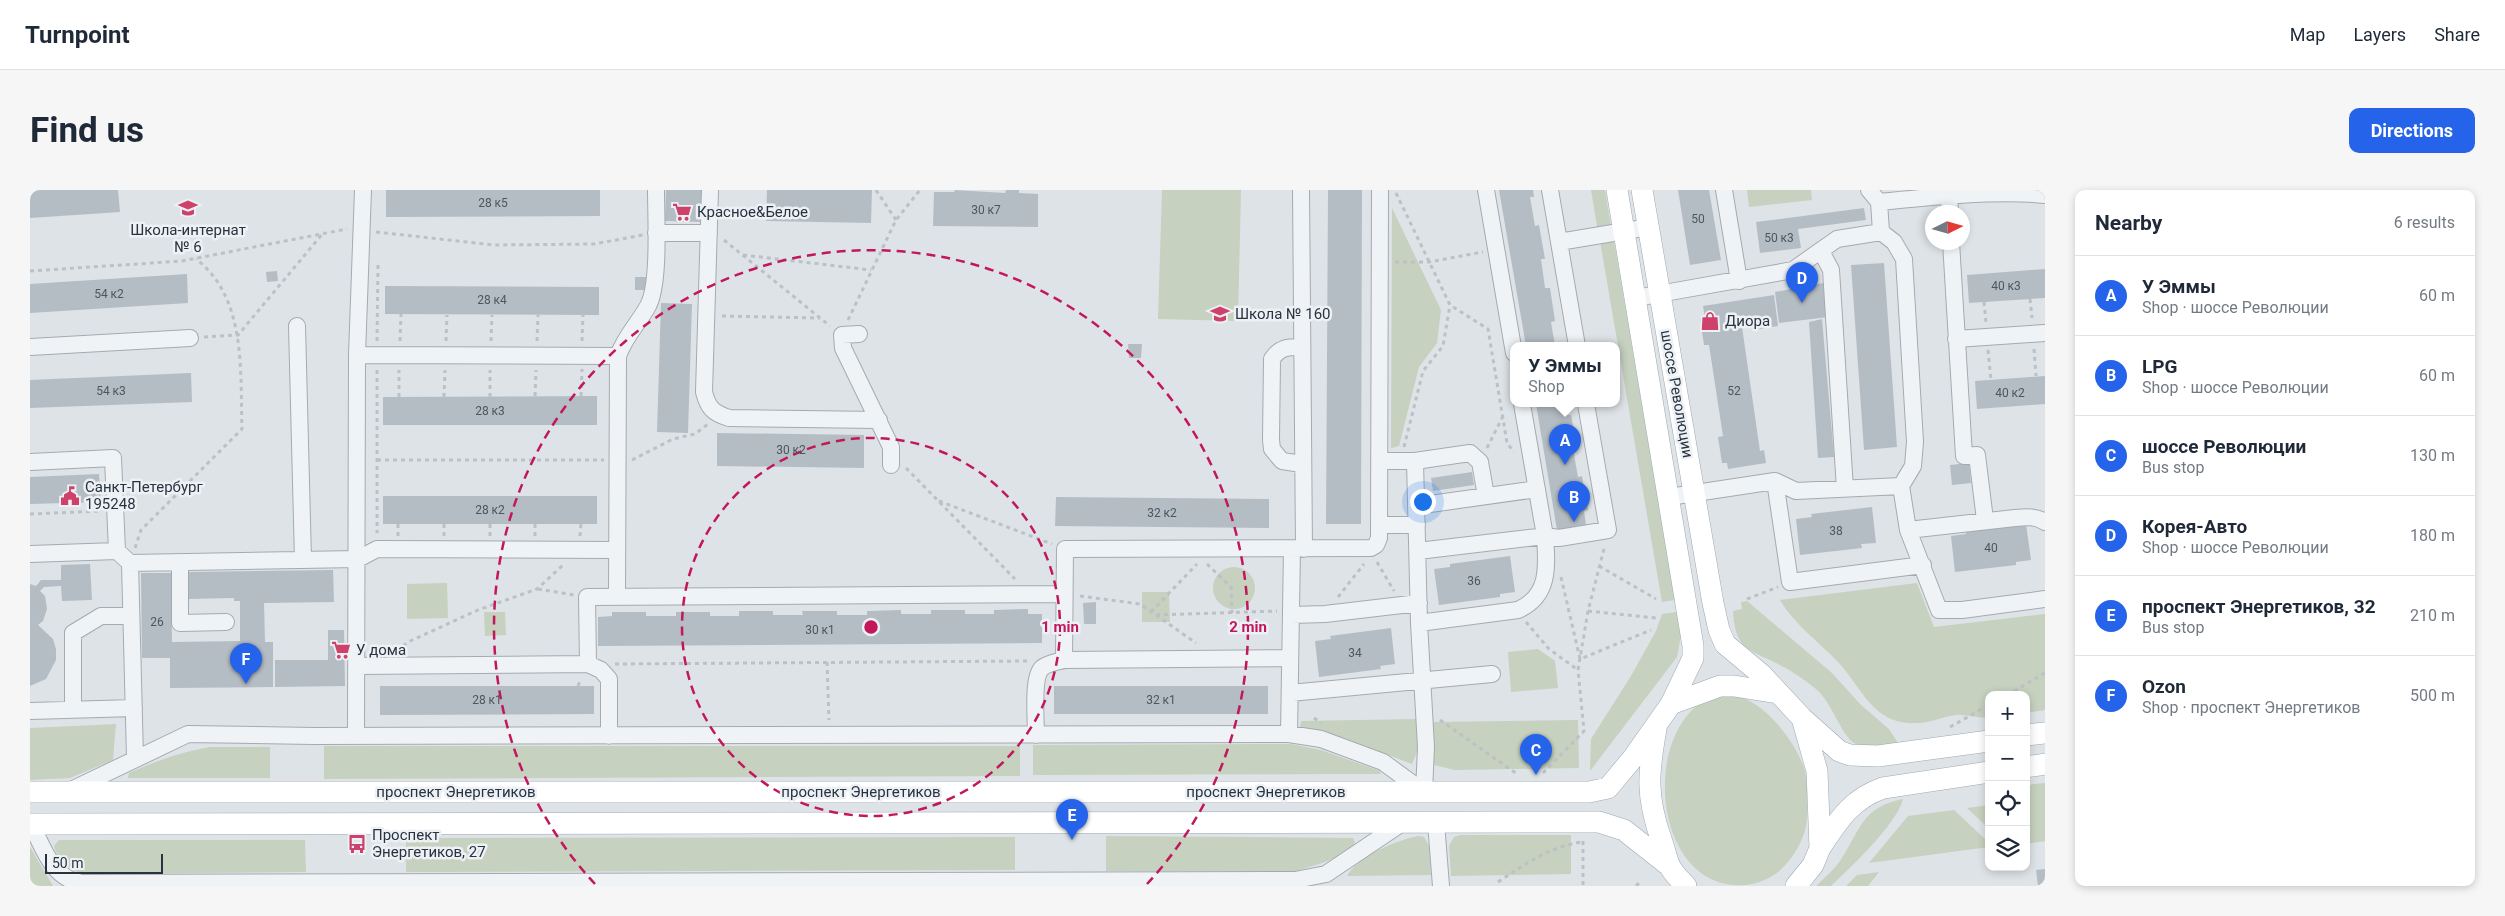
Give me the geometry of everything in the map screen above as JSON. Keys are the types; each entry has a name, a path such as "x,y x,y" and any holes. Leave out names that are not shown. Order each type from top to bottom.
{"main road":[{"name":"шоссе Революции","path":"1617,190 1693,646 1693,658 1671,704 1657,721"},
{"name":"шоссе Революции","path":"1642,190 1719,630 1725,644 1761,674 1802,718 1817,771 1820,848 1813,865 1795,883"},
{"path":"1671,704 1720,686 1734,686 1778,693"},
{"path":"1802,718 1831,746 1850,755 1878,756 1985,742"},
{"path":"1657,721 1648,779 1650,798 1667,864 1686,886"},
{"name":"проспект Энергетиков","path":"30,792 1588,792 1608,788 1633,758 1657,721"},
{"path":"2030,735 2045,733"},
{"path":"2030,766 2045,764"},
{"path":"1820,848 1840,817 1854,802 1868,793 1888,787 1985,773"},
{"name":"проспект Энергетиков","path":"31,824 1599,822 1624,830 1667,864"}],"street":[{"path":"356,736 358,559 356,355 363,190"},
{"path":"617,597 618,356 624,338 648,305 653,287 656,190"},
{"path":"710,190 704,392 707,406 716,414 729,418 879,420"},
{"path":"1289,734 1291,615 1298,549 1302,464 1301,190"},
{"path":"1064,660 1064,549 1298,549 1371,551 1376,545 1379,538 1380,190"},
{"path":"1486,190 1512,342"},
{"path":"1550,190 1576,342"},
{"path":"1724,190 1739,281"},
{"path":"2045,195 2020,191 1949,195 1874,196 1882,232 1894,242 1904,259 1915,442 1914,466 1901,486 1908,530 1923,564 1938,610 1962,610 2045,599"},
{"path":"1949,195 1950,205"},
{"path":"1559,242 1648,227"},
{"path":"1636,298 1794,270 1837,239 1882,232"},
{"path":"656,233 709,233"},
{"path":"1951,250 1964,456 1977,455 1985,520"},
{"path":"1821,251 1832,270 1845,488"},
{"path":"297,326 303,560"},
{"path":"1956,339 2045,333"},
{"path":"859,334 842,335 843,348 891,446 891,465"},
{"path":"30,347 190,338"},
{"path":"1301,347 1285,347 1277,351 1272,359 1271,440 1272,449 1282,461 1291,464 1302,464"},
{"path":"356,355 618,356"},
{"path":"1419,623 1518,610 1530,605 1538,595 1545,580 1545,536 1523,407"},
{"path":"1418,551 1545,536 1559,538 1608,530 1587,407"},
{"path":"1379,461 1408,461 1470,452 1480,462 1486,496"},
{"path":"30,462 113,458 117,551 130,563 358,559 377,549 617,550"},
{"path":"1408,461 1416,506 1417,525 1419,623 1426,748 1424,792"},
{"path":"1669,497 1775,481 1796,491 1901,486"},
{"path":"1775,481 1790,582 1923,564"},
{"path":"1416,506 1537,489"},
{"path":"1908,530 1985,520 2030,517 2045,522"},
{"path":"1379,525 1417,525"},
{"path":"30,554 117,551"},
{"path":"180,562 180,623 226,622"},
{"path":"130,563 135,758"},
{"path":"588,664 588,597 1064,594"},
{"path":"1291,615 1325,614 1419,603"},
{"path":"73,709 73,634 101,616 131,616"},
{"path":"1036,735 1036,679 1042,668 1064,660 1290,658"},
{"path":"356,666 588,664 602,670 609,679 609,736"},
{"path":"1290,693 1492,674"},
{"path":"30,711 134,708"},
{"path":"68,792 188,734 609,736 1289,734 1321,739 1383,762 1424,792"},
{"path":"31,824 55,870 68,883 304,884 1330,880 1402,823"},
{"path":"1436,823 1442,886"}],"path":[{"path":"876,190 896,220"},
{"path":"709,233 722,239 842,335 896,220 920,190"},
{"path":"1394,190 1450,305 1488,329 1507,443 1518,458"},
{"path":"30,271 196,259 325,232 361,230 494,245 594,244 656,233"},
{"path":"190,338 238,335 325,232"},
{"path":"1379,262 1429,262 1496,249"},
{"path":"742,255 871,270"},
{"path":"130,563 141,530 242,429 238,335 221,284 210,269 196,259"},
{"path":"1408,461 1423,371 1443,346 1450,305"},
{"path":"706,316 820,318"},
{"path":"377,460 625,464 673,439 695,434 705,428 716,414"},
{"path":"1480,462 1503,417"},
{"path":"891,446 909,473 1030,594"},
{"path":"936,500 1064,549"},
{"path":"30,514 115,511"},
{"path":"1542,774 1584,731 1578,670 1588,611 1608,530"},
{"path":"379,666 408,642 478,610 537,589 580,549"},
{"path":"1325,614 1371,551 1402,605"},
{"path":"1151,612 1202,558 1231,587 1232,612"},
{"path":"1599,566 1656,598"},
{"path":"1560,573 1580,659"},
{"path":"1747,599 1790,582"},
{"path":"537,589 588,597"},
{"path":"1064,594 1140,604 1219,658"},
{"path":"1518,610 1533,632 1549,649 1578,670"},
{"path":"1155,615 1276,611 1291,615"},
{"path":"1588,611 1656,618"},
{"path":"1580,659 1651,630"},
{"path":"588,664 1031,660 1042,668"},
{"path":"827,662 829,721"},
{"path":"2015,691 2045,674"},
{"path":"1940,729 1950,727 1985,707"},
{"path":"1434,716 1518,774"},
{"path":"1583,835 1583,886"},
{"path":"1498,882 1530,860 1560,845 1583,842"},
{"path":"1636,886 1640,882"}],"green space":[{"path":"1162,190 1241,190 1238,321 1158,319"},
{"path":"1591,190 1605,190 1611,226 1598,232"},
{"path":"1747,190 1811,190 1812,200 1749,207"},
{"path":"1392,208 1441,310 1437,343 1419,367 1399,446 1391,448"},
{"path":"1600,241 1614,241 1675,600 1662,602 1620,357 1620,342 1617,342"},
{"path":"1238,567 1246,570 1252,576 1255,588 1252,600 1246,606 1230,609 1222,606 1216,600 1213,584 1216,576 1222,570"},
{"path":"447,583 448,618 407,619 407,584"},
{"path":"1917,583 1934,627 2045,614 2045,710 2030,712 2030,691 1985,691 1985,717 1955,715 1917,723 1902,722 1889,718 1870,703 1846,671 1799,625 1780,600"},
{"path":"1142,592 1169,592 1170,622 1142,622"},
{"path":"1747,601 1832,673 1860,704 1889,729 1898,743 1871,746 1856,744 1846,735 1827,702 1816,689 1788,670 1745,647 1737,634 1733,611 1742,609 1741,602"},
{"path":"484,612 505,612 506,635 485,636"},
{"path":"1677,612 1681,635 1677,657 1590,771 1591,739 1631,676 1656,631 1662,614"},
{"path":"1538,649 1555,661 1558,688 1511,692 1508,652"},
{"path":"1718,696 1740,697 1751,702 1772,718 1798,753 1806,776 1807,818 1801,842 1792,857 1774,875 1760,882 1745,885 1735,885 1708,877 1688,860 1674,836 1666,808 1665,778 1670,748 1682,723 1700,703"},
{"path":"1417,719 1419,747 1412,764 1344,738 1300,727 1301,721"},
{"path":"1578,720 1579,768 1455,770 1434,765 1433,722"},
{"path":"116,724 113,760 70,778 30,780 30,728"},
{"path":"1291,744 1321,750 1380,771 1381,774 1033,775 1033,745"},
{"path":"324,746 1020,746 1020,776 324,779"},
{"path":"210,747 270,747 270,778 128,778 129,773 159,761 189,751"},
{"path":"2045,783 2045,841 2030,843 2030,826 2030,785"},
{"path":"1903,799 1892,821 1883,833 1831,886 1816,886 1838,864 1870,814 1889,803"},
{"path":"1985,806 1985,825 1967,808"},
{"path":"1954,810 1985,839 1985,848 1869,863 1908,816"},
{"path":"1460,835 1571,835 1571,874 1451,876 1449,846 1454,837"},
{"path":"1106,836 1353,838 1355,843 1350,849 1336,857 1296,871 1106,871"},
{"path":"1418,836 1424,837 1429,846 1431,875 1347,876 1360,862 1379,850"},
{"path":"1015,837 1015,870 406,872 406,838"},
{"path":"59,840 305,840 306,872 83,874 73,870 58,856 54,846"},
{"path":"30,847 53,886 30,886"},
{"path":"1879,872 1868,886 1846,886 1857,875"}],"building":[{"path":"30,190 118,190 120,212 30,218"},
{"path":"386,190 600,190 600,216 386,217"},
{"path":"666,190 702,190 702,222 665,221"},
{"path":"767,190 872,190 871,223 766,221"},
{"path":"955,190 1005,193 1006,190 1019,190 1019,193 1038,194 1038,227 933,226 934,192 954,192"},
{"path":"1328,190 1362,190 1361,524 1326,524"},
{"path":"1499,190 1533,190 1534,197 1530,197 1535,226 1539,225 1545,259 1541,259 1545,288 1550,288 1555,321 1551,322 1554,342 1525,342"},
{"path":"1678,190 1709,190 1721,260 1690,265"},
{"path":"1864,208 1866,220 1798,229 1801,248 1760,253 1756,222"},
{"path":"1884,263 1897,447 1864,450 1851,265"},
{"path":"2045,269 2045,298 1969,303 1967,275"},
{"path":"277,271 278,281 267,282 266,272"},
{"path":"187,274 188,303 30,313 30,284"},
{"path":"635,277 648,277 648,290 635,290"},
{"path":"1823,283 1828,317 1779,323 1775,292"},
{"path":"385,286 599,287 599,315 385,314"},
{"path":"1774,295 1778,326 1754,330 1753,325 1742,327 1760,451 1764,450 1766,463 1728,469 1727,463 1722,463 1718,437 1723,436 1709,345 1704,345 1700,319 1705,318 1703,306"},
{"path":"661,303 692,304 688,433 657,432"},
{"path":"1822,319 1834,457 1818,458 1809,322"},
{"path":"1128,344 1142,344 1141,358 1129,358"},
{"path":"191,373 192,402 30,408 30,380"},
{"path":"2045,376 2045,404 1977,409 1975,381"},
{"path":"597,396 597,425 383,425 383,397"},
{"path":"1536,407 1566,407 1567,415 1571,415 1577,448 1573,449 1578,477 1582,476 1588,510 1584,511 1586,525 1557,530"},
{"path":"717,433 864,435 864,468 717,466"},
{"path":"1969,463 1971,483 1952,485 1950,465"},
{"path":"1472,472 1474,485 1433,491 1431,478"},
{"path":"99,474 101,502 30,504 30,477"},
{"path":"383,496 597,496 597,524 383,524"},
{"path":"1056,497 1269,499 1269,528 1055,526"},
{"path":"1872,507 1876,543 1861,544 1862,548 1800,555 1796,519 1812,517 1811,514"},
{"path":"2026,524 2031,560 2016,562 2016,565 1955,572 1951,536 1966,534 1966,531"},
{"path":"1510,556 1515,592 1500,594 1500,597 1439,605 1434,569 1450,567 1450,564"},
{"path":"90,564 92,600 62,601 61,586 44,587 40,591 45,596 47,609 43,621 38,625 53,639 56,649 56,660 46,679 30,686 30,584 36,586 41,580 61,580 61,565"},
{"path":"333,570 334,602 264,603 265,642 273,642 273,687 170,688 170,658 142,658 141,573 171,573 172,642 240,641 240,601 234,601 234,598 188,599 187,572"},
{"path":"1096,602 1096,624 1084,624 1083,603"},
{"path":"1028,609 1028,614 1042,614 1042,643 598,646 598,617 612,616 612,612 646,612 646,616 676,616 676,612 710,612 710,616 739,616 739,611 773,611 773,615 803,615 802,611 837,611 837,615 867,615 867,611 901,610 901,614 931,614 931,610 965,610 965,614 994,614 994,610"},
{"path":"1391,628 1395,664 1380,666 1381,669 1319,677 1315,641 1331,639 1330,636"},
{"path":"328,630 344,630 345,686 275,687 275,660 328,660"},
{"path":"380,686 594,686 594,714 380,715"},
{"path":"1054,686 1268,686 1268,714 1054,714"},
{"path":"2045,869 2045,886 2038,886 2036,870"}],"place":[{"name":"Школа-интернат № 6","path":"188,208"},
{"name":"Красное&Белое","path":"682,212"},
{"name":"Корея-Авто","path":"1802,303"},
{"name":"Школа № 160","path":"1220,314"},
{"name":"Диора","path":"1710,321"},
{"name":"У Эммы","path":"1565,465"},
{"name":"Санкт-Петербург 195248","path":"70,496"},
{"name":"LPG","path":"1574,522"},
{"name":"У дома","path":"341,650"},
{"name":"Ozon","path":"246,684"},
{"name":"шоссе Революции","path":"1536,775"},
{"name":"проспект Энергетиков, 32","path":"1072,840"},
{"name":"Проспект Энергетиков, 27","path":"357,844"}]}
